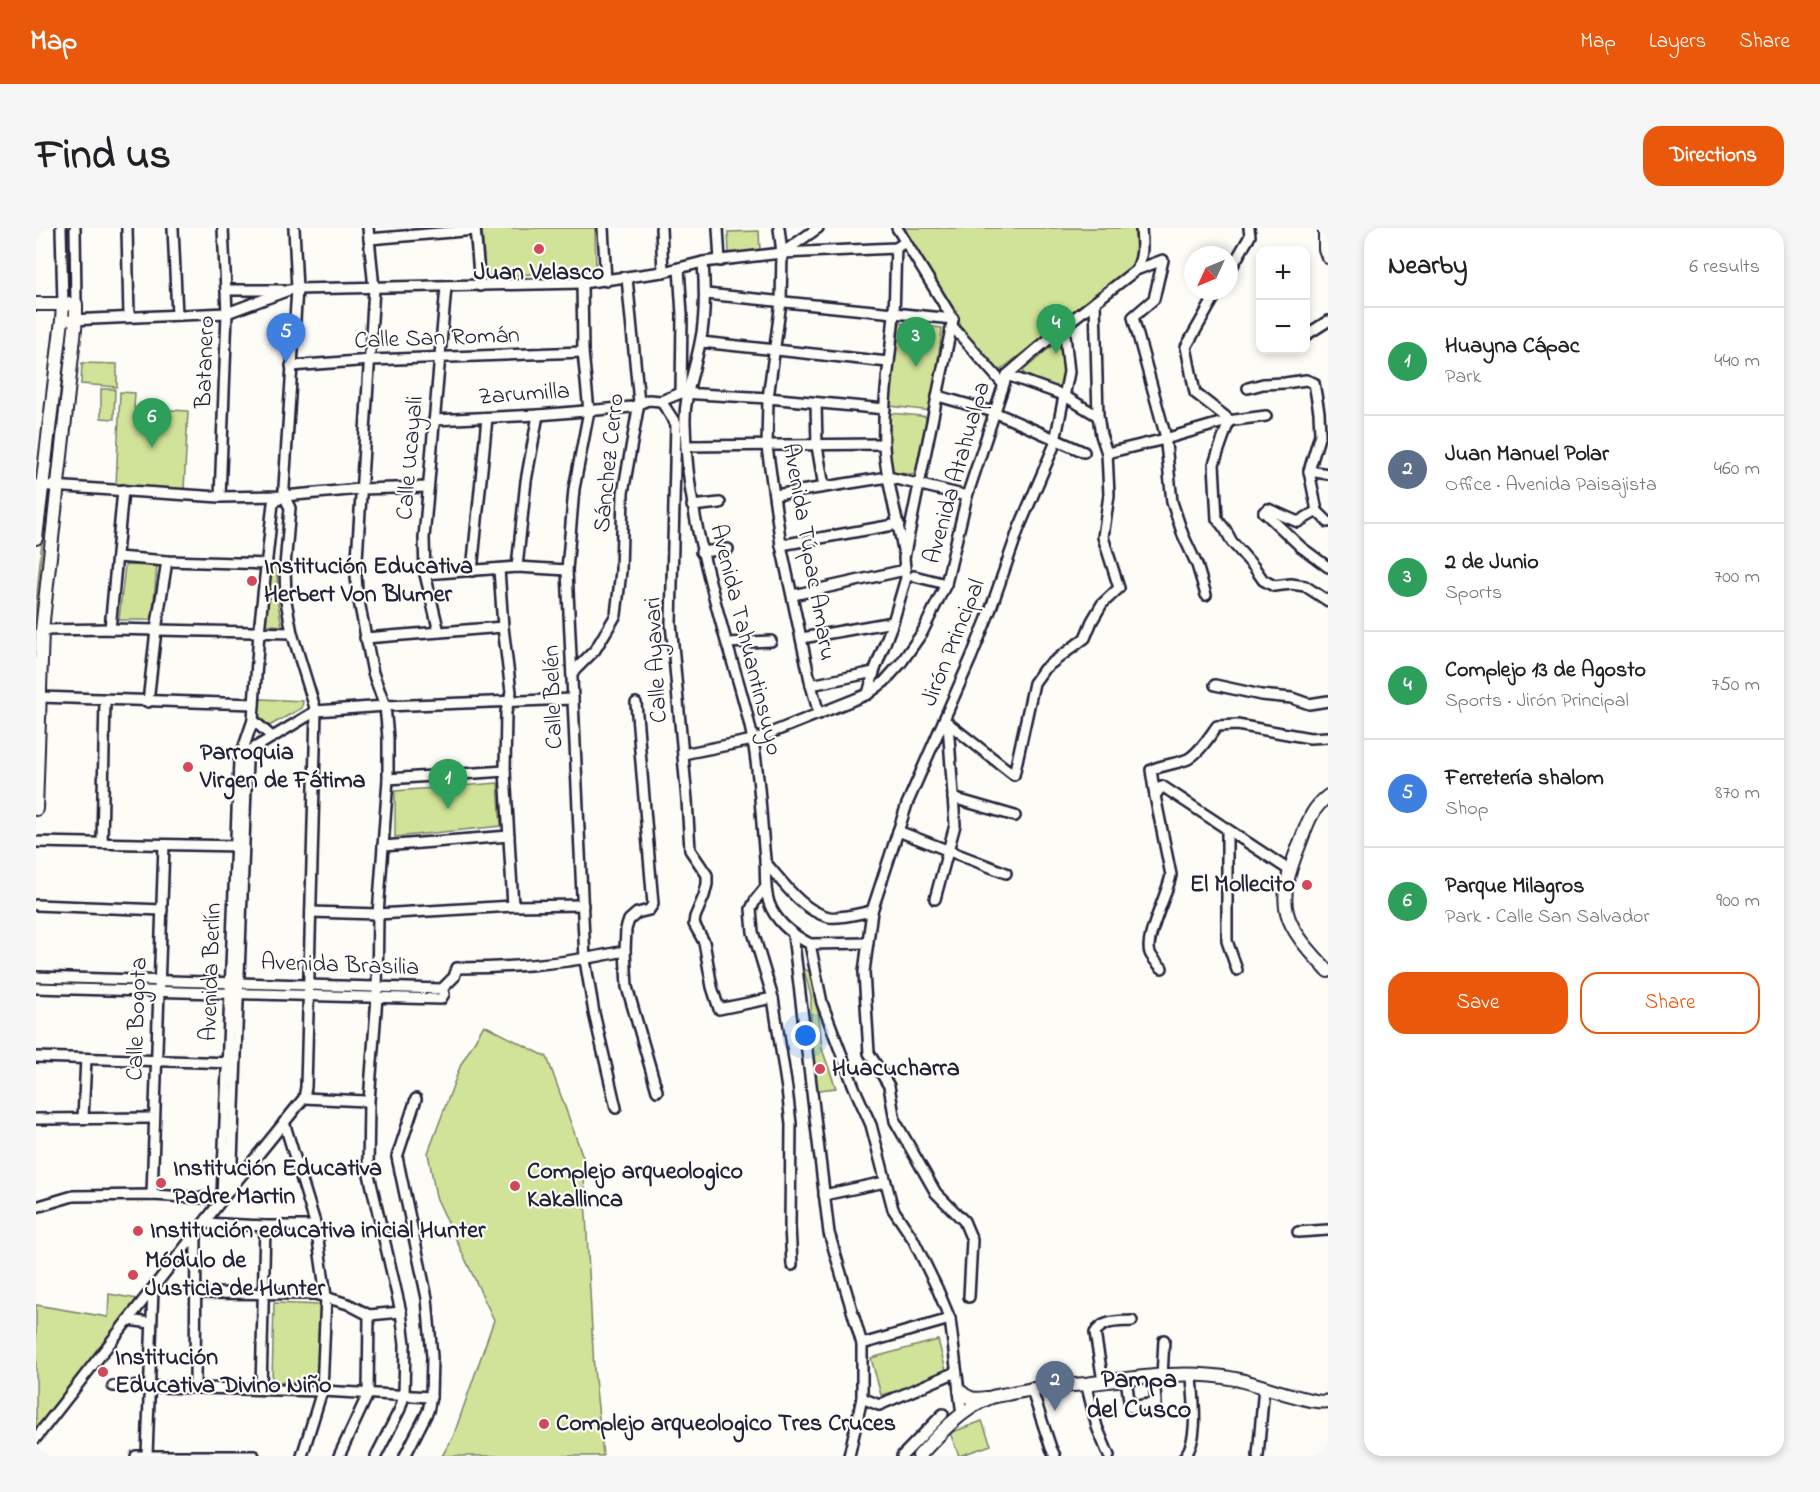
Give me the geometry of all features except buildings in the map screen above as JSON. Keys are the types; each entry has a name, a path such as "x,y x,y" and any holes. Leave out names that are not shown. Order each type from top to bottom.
{"main road":[{"path":"1325,228 1324,249 1328,257"},
{"path":"36,538 39,485 63,320 63,303"},
{"path":"36,304 76,304 42,630 36,809"},
{"path":"1328,796 1319,803 1311,815 1289,870 1284,902 1287,914 1304,945 1328,971"},
{"path":"960,1391 975,1400 1031,1388 1158,1376 1192,1376 1225,1377 1309,1400 1326,1402"},
{"path":"921,1452 962,1415 990,1398"}],"street":[{"path":"61,228 63,303"},
{"path":"75,228 76,304"},
{"path":"127,228 129,317"},
{"path":"172,228 177,315"},
{"name":"Batanero","path":"220,496 227,313 223,228"},
{"path":"36,1438 222,1199 304,1098 309,996 316,711 292,633 286,601 285,578 290,508 284,496 291,366 294,228"},
{"path":"368,228 374,288 356,576 365,638 373,673 385,706 388,738 388,779 378,914 377,997 369,1101 369,1170 401,1312 405,1344 404,1396 400,1409 376,1456"},
{"path":"603,228 606,281"},
{"path":"661,228 663,272"},
{"path":"718,228 720,261"},
{"name":"Avenida Túpac Amaru","path":"779,228 782,253 781,302 768,398 767,447 781,545 819,714"},
{"path":"782,253 818,228"},
{"path":"897,228 953,323 1005,380 1063,396 1098,416"},
{"path":"1136,270 1143,250 1141,228"},
{"path":"1238,257 1250,236 1249,228"},
{"path":"369,239 475,229 480,285"},
{"path":"226,290 582,283 663,272 703,262 782,253 896,248 905,242"},
{"name":"Avenida Atahualpa","path":"868,694 906,578 899,524 888,477 884,444 888,362 894,313 896,248"},
{"name":"Avenida Atahualpa","path":"683,754 753,740 868,694 884,682 922,633 946,584 967,496 1005,380 1064,326 1136,270 1163,260 1154,299 1133,317 1165,439"},
{"name":"Avenida Tahuantinsuyo","path":"703,262 706,294 701,342 684,394 680,422 686,446 692,506 702,552 753,740 760,787 765,888 770,906 793,935 810,944"},
{"path":"678,268 684,394 768,398 885,409"},
{"name":"Sánchez Cerro","path":"572,673 595,650 616,615 621,571 623,493 639,403 627,278"},
{"name":"Calle Belén","path":"582,283 589,411 574,489 567,570 585,960 594,1013 616,1107"},
{"name":"Calle Ucayali","path":"439,632 425,574 424,538 446,286"},
{"path":"63,320 227,313 293,290"},
{"path":"706,294 894,313 953,323"},
{"path":"1213,300 1186,347 1195,393 1226,417 1228,424 1214,464 1217,519 1232,542 1263,580 1274,586 1291,584 1305,586 1328,601"},
{"path":"946,722 1014,775 1034,683 1044,669 1085,638 1102,604 1119,588 1103,537 1109,495 1107,453 1098,416 1095,302"},
{"path":"1310,332 1328,321"},
{"path":"904,558 953,323"},
{"name":"Jirón Principal","path":"969,1297 972,1240 964,1221 936,1193 895,1121 889,1086 869,1053 864,972 872,911 907,804 946,722 1019,528 1056,440 1069,372 1064,326"},
{"path":"701,342 888,362"},
{"name":"Calle San Román","path":"291,366 370,360 584,352"},
{"path":"1248,388 1263,384 1306,380 1314,383 1320,434 1308,471 1317,511 1328,522"},
{"name":"Zarumilla","path":"434,420 538,415 632,407 648,400 661,401 684,394"},
{"path":"938,396 994,412 1084,452"},
{"path":"661,401 680,422"},
{"path":"816,403 817,446 824,487"},
{"path":"517,567 526,481 538,415"},
{"path":"1107,453 1227,421 1266,416"},
{"path":"472,571 487,418"},
{"name":"Calle Ayavari","path":"680,422 671,623 690,850 706,874 706,888 694,924 704,942 712,987 720,1009 773,998"},
{"path":"1165,439 1172,502 1183,535 1197,565 1206,595"},
{"path":"686,446 767,447 884,444"},
{"path":"1308,471 1328,474"},
{"path":"775,495 888,477 967,496"},
{"path":"39,485 220,496 284,496 360,489 428,487"},
{"path":"110,629 123,490"},
{"name":"Avenida Berlín","path":"222,1199 235,994 240,846 239,761 247,748 253,720 259,632 273,503 284,496"},
{"path":"692,506 720,503"},
{"path":"1298,522 1268,509 1264,512 1328,567"},
{"path":"1294,540 1298,522 1317,511"},
{"path":"781,545 899,524"},
{"path":"702,552 728,549"},
{"path":"117,557 268,564"},
{"path":"148,702 167,561"},
{"path":"425,574 517,567 567,570"},
{"path":"499,569 511,692 506,712 505,771 513,906"},
{"path":"793,595 905,570"},
{"path":"914,576 946,584"},
{"path":"802,638 893,622"},
{"path":"365,638 503,627"},
{"path":"42,630 110,629 292,633"},
{"path":"727,643 771,642"},
{"path":"811,685 874,672"},
{"path":"1215,685 1260,695 1292,698 1309,704 1328,701"},
{"path":"39,697 254,704"},
{"path":"247,748 316,711 573,699"},
{"path":"102,843 105,700"},
{"path":"636,703 653,904 649,910 637,913 629,920 626,929 625,951 627,987 657,1091"},
{"path":"253,720 271,736"},
{"path":"935,899 955,825 946,722"},
{"path":"1162,968 1150,955 1148,943 1171,875 1151,770 1161,765 1187,759 1194,754 1217,726 1237,725 1310,738 1328,737"},
{"path":"388,779 505,771"},
{"path":"1155,796 1162,786 1289,870"},
{"path":"953,798 1015,816"},
{"path":"1227,830 1227,940 1237,970"},
{"path":"898,831 1006,873"},
{"path":"383,846 510,836"},
{"path":"36,842 240,846"},
{"name":"Calle Bogota","path":"152,1195 164,844"},
{"path":"765,862 802,903 814,911 831,918 872,911"},
{"path":"765,888 751,909 753,932 773,998 787,1089 791,1124 792,1265"},
{"path":"36,905 162,910"},
{"path":"311,912 378,914 513,906 583,905"},
{"path":"793,935 829,1233 862,1344 862,1398 849,1456"},
{"path":"868,943 810,944 822,1003 871,1125 893,1209 913,1239 950,1319 962,1415"},
{"path":"442,989 454,977 457,968 501,968 585,960 625,951"},
{"name":"Avenida Brasilia","path":"36,977 442,989 444,994 441,999 36,988"},
{"path":"36,1057 232,1063"},
{"path":"83,1118 86,1059"},
{"name":"Avenida Berlín","path":"231,1188 232,1063"},
{"path":"304,1098 365,1101"},
{"path":"405,1456 428,1411 431,1397 432,1357 426,1298 397,1157 416,1099"},
{"path":"36,1119 154,1118"},
{"path":"284,1122 316,1226 326,1296 322,1391 302,1456"},
{"path":"825,1195 885,1182"},
{"path":"36,1207 74,1196 152,1195 222,1199"},
{"path":"204,1223 316,1226"},
{"path":"261,1389 265,1226"},
{"path":"1298,1232 1328,1230"},
{"path":"195,1388 196,1234"},
{"path":"147,1455 153,1288"},
{"path":"196,1293 315,1293 348,1304 369,1316 401,1312"},
{"path":"339,1456 368,1394 369,1316"},
{"path":"862,1344 950,1319"},
{"path":"129,1320 151,1323"},
{"path":"1103,1381 1095,1333 1100,1326 1108,1323 1132,1321"},
{"path":"1126,1379 1130,1407 1156,1403 1164,1340"},
{"path":"862,1398 879,1405 957,1372"},
{"path":"1185,1456 1193,1435 1192,1376"},
{"path":"1086,1383 1097,1427 1109,1456"},
{"path":"113,1386 322,1391 431,1397"},
{"path":"1258,1456 1264,1386"},
{"path":"1031,1388 1055,1456"},
{"path":"902,1456 921,1452 943,1414"},
{"path":"136,1456 254,1456"}],"green space":[{"name":"Juan Velasco","path":"482,228 595,228 596,270 485,277"},
{"path":"902,228 1135,228 1136,263 999,371 993,369 962,328 957,316"},
{"path":"759,231 760,251 729,253 728,232"},
{"path":"899,323 942,328 932,411 890,406"},
{"path":"65,334 71,334 53,478 48,478"},
{"path":"1062,337 1068,339 1065,389 1060,390 1023,373 1024,370"},
{"path":"82,363 117,364 117,387 81,384"},
{"path":"101,389 115,389 114,419 101,418"},
{"path":"120,392 135,393 134,408 188,411 184,490 116,486"},
{"path":"890,413 930,417 918,475 891,472 888,443"},
{"path":"46,498 51,498 36,625 36,605"},
{"path":"125,565 157,566 152,620 119,620"},
{"path":"268,566 277,568 278,604 282,626 263,624"},
{"path":"261,699 303,701 302,708 269,726 257,714"},
{"path":"498,783 501,826 395,837 395,791"},
{"name":"Huacucharra","path":"804,970 812,971 822,1049 836,1088 811,1091 811,996"},
{"path":"484,1025 547,1057 583,1157 594,1369 603,1456 442,1456 453,1437 494,1320 436,1197 428,1153 461,1064"},
{"path":"109,1294 138,1299 36,1433 36,1305 108,1317"},
{"path":"274,1303 320,1305 318,1383 272,1382"},
{"path":"938,1340 948,1378 881,1395 871,1358"},
{"path":"982,1421 991,1445 959,1456 950,1433"}],"place":[{"name":"Juan Velasco","path":"539,249"},
{"name":"Complejo 13 de Agosto","path":"1056,354"},
{"name":"Ferretería shalom","path":"286,363"},
{"name":"2 de Junio","path":"916,367"},
{"name":"Parque Milagros","path":"152,448"},
{"name":"Institución Educativa Herbert Von Blumer","path":"252,581"},
{"name":"Parroquia Virgen de Fátima","path":"188,767"},
{"name":"Huayna Cápac","path":"448,809"},
{"name":"El Mollecito","path":"1307,885"},
{"name":"Huacucharra","path":"820,1069"},
{"name":"Institución Educativa Padre Martin","path":"161,1183"},
{"name":"Complejo arqueologico Kakallinca","path":"515,1186"},
{"name":"Institución educativa inicial Hunter","path":"138,1231"},
{"name":"Módulo de Justicia de Hunter","path":"133,1275"},
{"name":"Institución Educativa Divino Niño","path":"103,1372"},
{"name":"Juan Manuel Polar","path":"1055,1411"},
{"name":"Complejo arqueologico Tres Cruces","path":"544,1424"}],"district":[{"name":"Pampa del Cusco","path":"1139,1396"}]}
